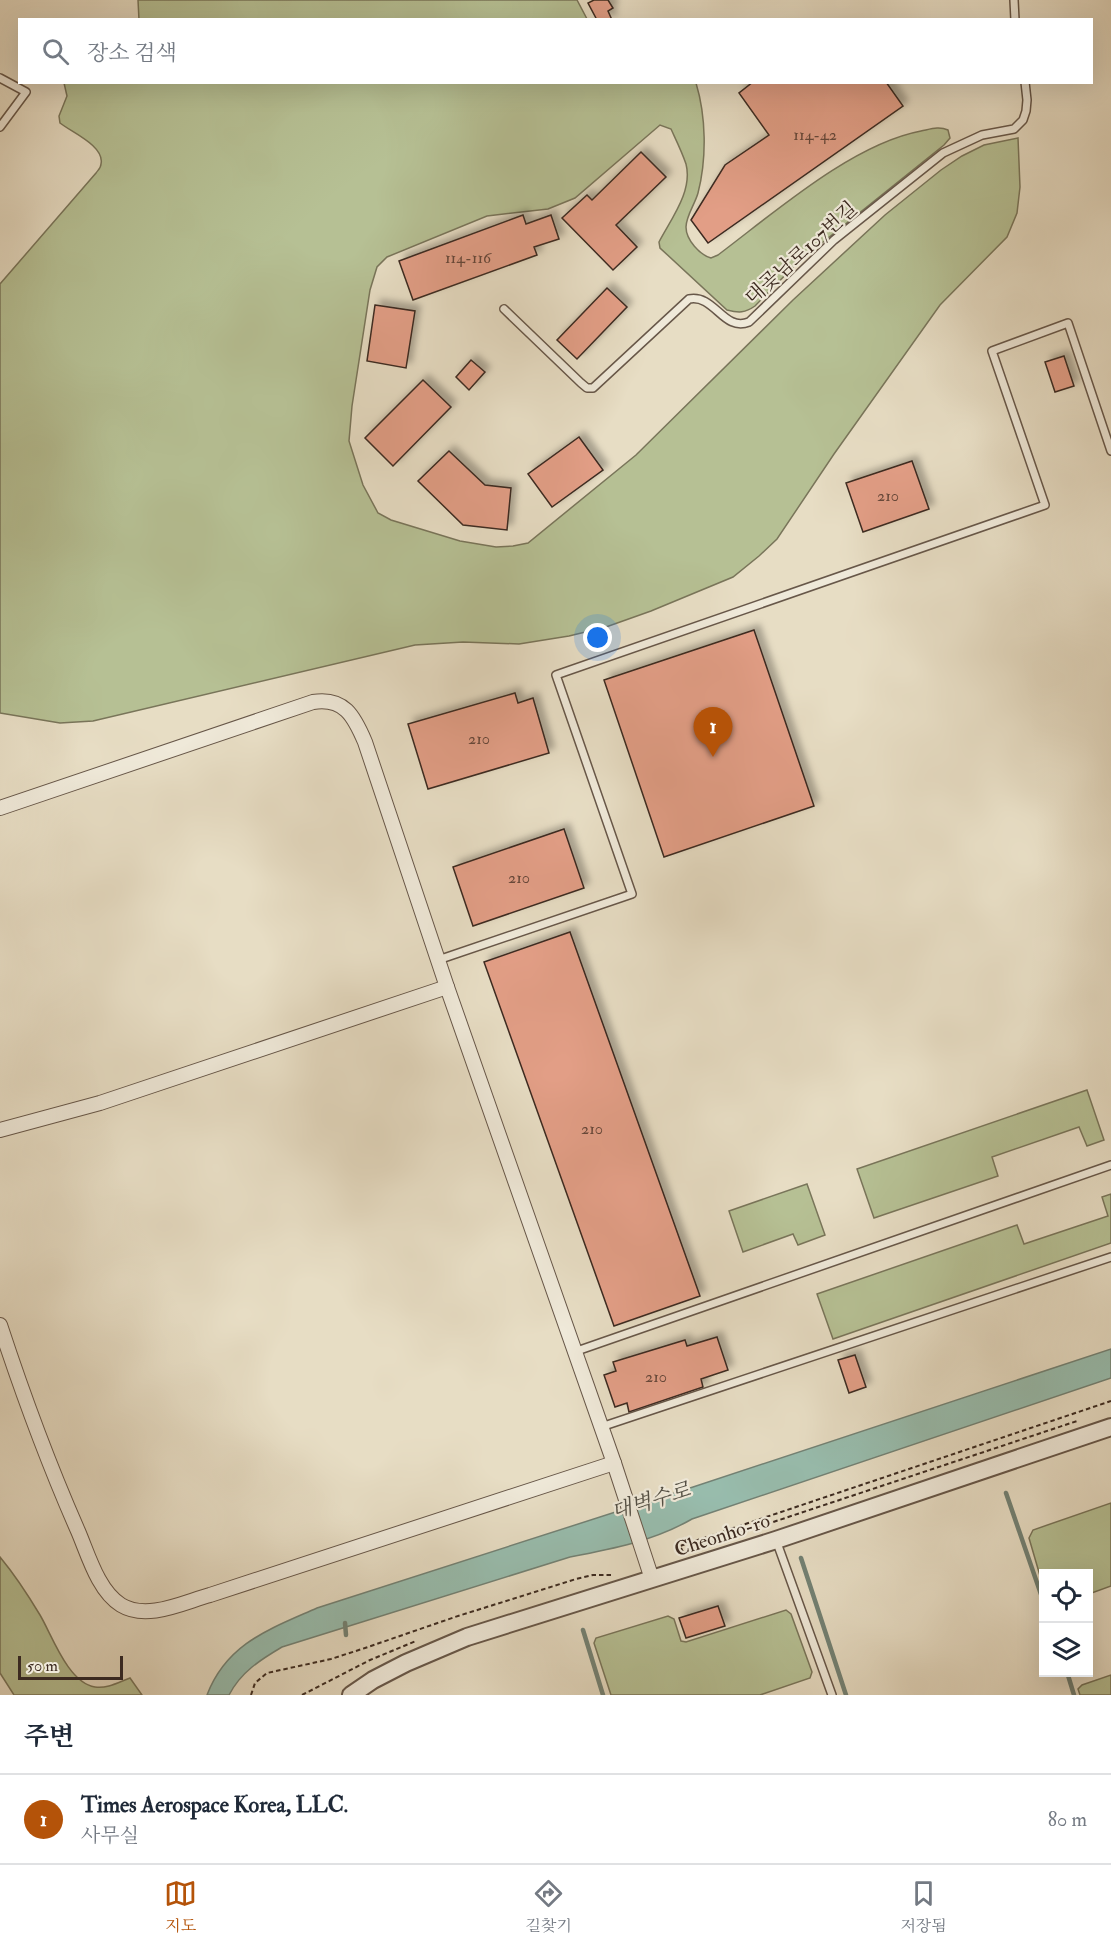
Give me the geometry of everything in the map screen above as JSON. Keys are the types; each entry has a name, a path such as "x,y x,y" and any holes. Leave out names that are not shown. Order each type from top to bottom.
{"street":[{"path":"0,808 291,709 324,700 334,702 352,715 365,742 447,987 614,1463 652,1579"},
{"path":"0,1130 100,1103 447,987"},
{"path":"0,1325 34,1426 96,1572 111,1597 132,1610 156,1610 199,1598 614,1463"},
{"name":"Cheonho-ro","path":"351,1695 373,1680 406,1663 467,1638 776,1540 1111,1427"},
{"path":"339,1695 373,1680"},
{"path":"359,1695 373,1680"}],"lane":[{"path":"1014,0 1015,18"},
{"path":"0,78 26,92 0,127"},
{"name":"대곶남로107번길","path":"504,309 587,388 593,388 690,298 698,297 704,300 728,321 736,324 749,322 834,240 943,153 982,135 1014,129 1023,120 1026,111 1025,84"},
{"path":"438,960 632,894 556,675 1045,505 992,351 1068,323 1111,451"},
{"path":"574,1352 1111,1165"},
{"path":"600,1427 1111,1257"},
{"path":"776,1540 832,1695"}],"path":[{"path":"683,1552 680,1546 709,1535 1111,1401"},
{"path":"251,1695 255,1683 267,1673 354,1652 576,1579 592,1575 613,1575"}],"shaded area":[{"path":"138,0 577,0 586,18 139,18"},
{"path":"64,84 696,84 702,109 703,166 698,193 686,227 688,237 694,246 702,254 711,258 815,182 868,150 895,138 921,131 938,128 948,130 950,138 944,145 797,263 755,306 745,311 727,310 660,248 659,242 684,194 687,174 686,164 671,129 660,125 575,198 548,209 487,216 387,257 377,267 370,290 352,406 349,441 363,485 378,513 391,520 460,541 496,547 528,543 636,455 793,300 885,215 941,170 984,145 1018,138 1020,187 1017,213 1007,237 940,305 834,454 777,539 733,577 651,611 606,627 569,636 519,644 463,642 415,645 93,721 60,723 0,713 0,284 100,167 101,157 93,145 60,123 59,116 67,96"},
{"path":"1087,1090 1104,1140 1087,1146 1079,1127 992,1157 998,1176 874,1218 857,1169"},
{"path":"807,1184 825,1235 798,1245 793,1234 743,1252 729,1211"},
{"path":"1111,1194 1111,1243 833,1339 817,1294 1017,1225 1024,1244 1108,1216 1102,1197"},
{"path":"1111,1503 1111,1586 1093,1593 1093,1569 1039,1569 1039,1572 1029,1538 1033,1530"},
{"path":"0,1557 31,1600 62,1657 77,1677 85,1684 95,1687 113,1685 130,1678 142,1695 14,1695 0,1673"},
{"path":"786,1610 791,1614 812,1672 810,1678 760,1695 611,1695 594,1643 596,1638 668,1616 674,1619 681,1641 686,1642"},
{"path":"1111,1675 1111,1695 1080,1695 1078,1689 1082,1685"}],"water":[{"name":"대벽수로","path":"1111,1349 1111,1378 692,1519 648,1539 570,1557 282,1647 245,1673 229,1695 207,1695 226,1662 238,1650 267,1631 317,1608"}],"building":[{"path":"594,0 608,0 613,8 608,11 611,18 596,18 588,3"},
{"path":"750,84 887,84 903,106 708,243 691,220 725,165 769,135 739,93"},
{"path":"641,152 666,177 616,225 637,247 613,270 562,218 587,195 592,200"},
{"path":"523,215 526,224 551,215 559,239 534,247 537,255 413,300 399,261"},
{"path":"607,288 627,307 577,359 557,340"},
{"path":"375,305 415,311 406,368 367,361"},
{"path":"1064,356 1074,386 1055,392 1045,362"},
{"path":"471,360 485,372 469,390 456,377"},
{"path":"423,380 451,407 393,466 365,438"},
{"path":"579,437 603,470 552,507 528,474"},
{"path":"449,451 485,485 511,488 507,530 463,525 418,481"},
{"path":"912,461 929,509 863,532 846,483"},
{"path":"754,630 814,806 664,857 604,680"},
{"path":"515,693 518,703 533,698 549,753 428,789 408,724"},
{"path":"564,829 584,888 473,926 453,867"},
{"path":"570,932 700,1296 614,1326 484,962"},
{"path":"717,1337 728,1370 701,1379 703,1387 629,1412 627,1403 615,1407 604,1375 616,1371 613,1362 685,1340 687,1346"},
{"path":"855,1355 866,1387 849,1393 838,1360"},
{"path":"718,1606 725,1626 686,1638 679,1618"}],"waterway":[{"path":"1006,1493 1039,1589"},
{"path":"801,1558 846,1695"},
{"path":"345,1623 346,1635"},
{"path":"583,1630 603,1695"},
{"path":"1069,1677 1074,1695"}],"place":[{"name":"Times Aerospace Korea, LLC.","path":"713,757"}]}
